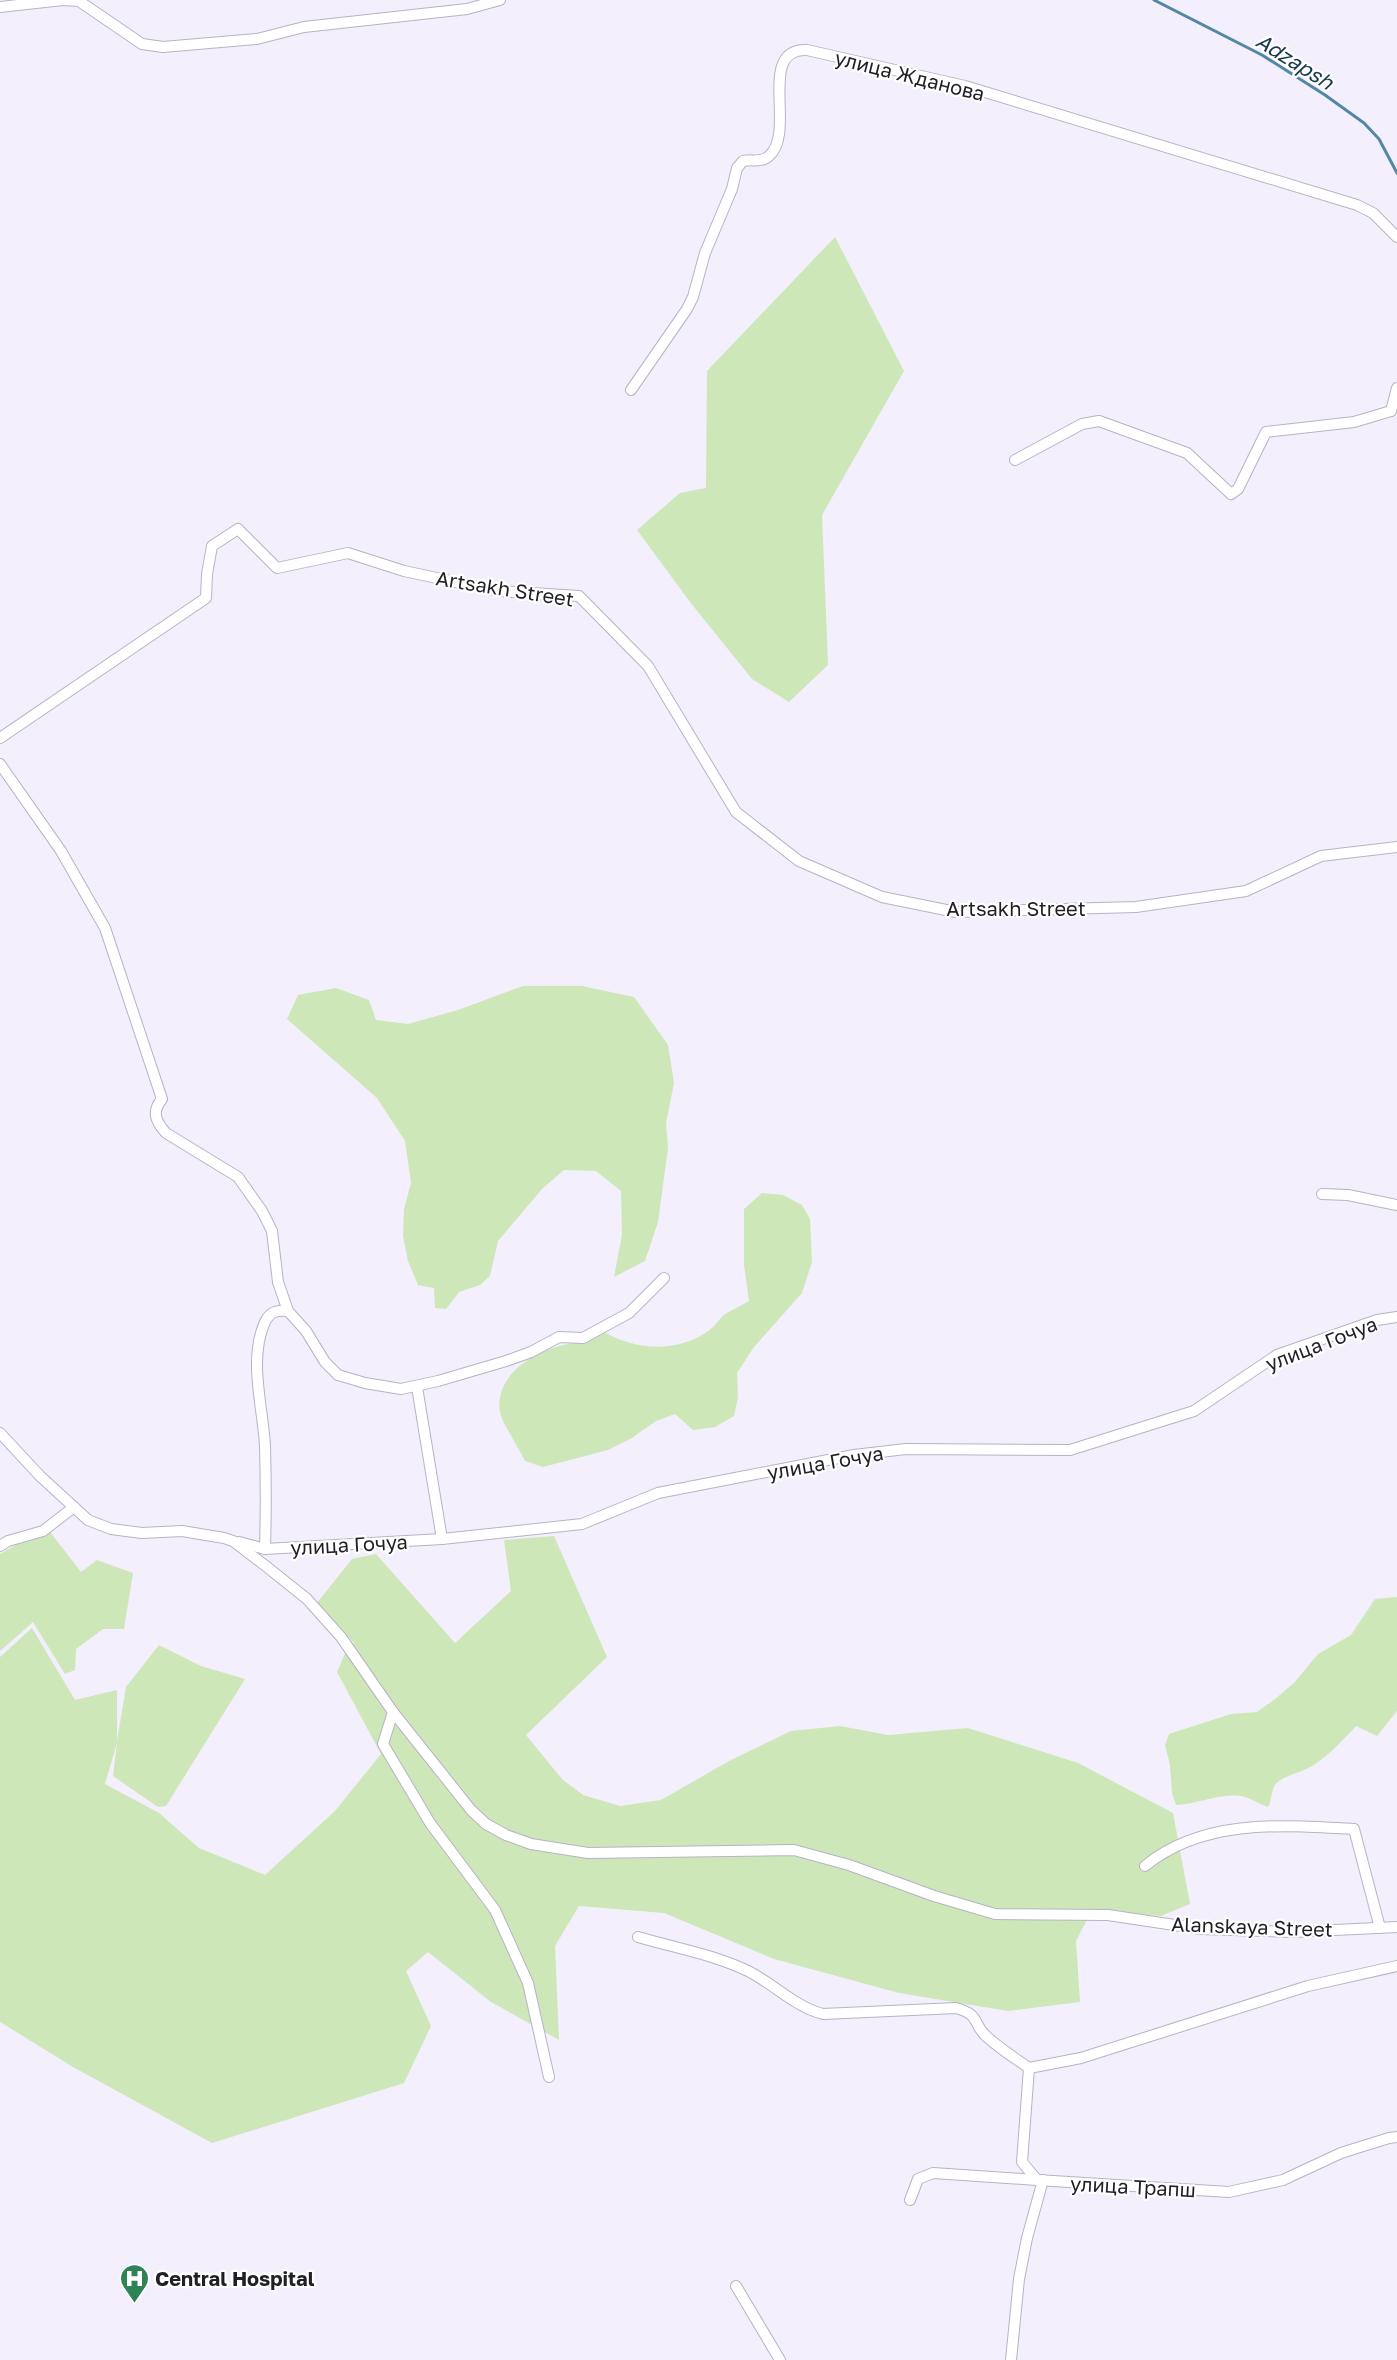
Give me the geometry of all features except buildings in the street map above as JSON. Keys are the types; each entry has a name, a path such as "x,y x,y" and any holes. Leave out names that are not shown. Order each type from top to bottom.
{"street":[{"path":"0,7 63,0 79,1 142,44 163,47 256,39 304,27 467,9 500,0"},
{"name":"улица Жданова","path":"631,390 693,297 705,253 732,189 737,168 743,161 761,161 774,151 780,130 781,71 787,57 798,49 966,86 1357,205 1373,213 1397,237"},
{"path":"1015,460 1082,424 1099,421 1187,453 1231,494 1238,489 1266,432 1354,423 1394,414 1397,388"},
{"name":"Artsakh Street","path":"0,738 206,598 212,546 238,529 277,568 348,553 404,571 498,591 579,596 648,666 736,812 799,861 882,897 956,912 1136,907 1246,891 1321,856 1397,847"},
{"path":"0,764 61,850 105,928 162,1099 156,1106 155,1114 159,1125 166,1133 238,1177 262,1211 272,1231 278,1282 288,1311 306,1331 325,1362 338,1375 386,1388 417,1387 531,1352 559,1337 583,1338 629,1313 664,1278"},
{"path":"1323,1194 1348,1195 1397,1205"},
{"path":"265,1549 265,1445 258,1358 265,1322 271,1314 279,1310 288,1311"},
{"name":"улица Гочуа","path":"0,1433 40,1476 88,1520 111,1528 142,1533 182,1531 265,1549 442,1539 582,1524 658,1493 854,1455 906,1449 1070,1450 1194,1411 1277,1355 1377,1320 1397,1317"},
{"path":"417,1387 442,1539"},
{"path":"0,1546 8,1541 43,1532 74,1507"},
{"name":"Alanskaya Street","path":"233,1541 307,1599 341,1637 393,1712 471,1810 486,1824 506,1836 531,1844 588,1853 794,1850 849,1864 934,1896 995,1914 1108,1915 1201,1929 1294,1932 1397,1927"},
{"path":"393,1712 383,1743 430,1823 495,1910 528,1983 549,2077"},
{"path":"1145,1866 1160,1854 1194,1838 1233,1829 1295,1825 1354,1829 1380,1928"},
{"path":"638,1937 736,1966 752,1973 809,2010 824,2014 956,2008 968,2012 977,2019 984,2035 1029,2068 1081,2058 1308,1986 1397,1966"},
{"path":"1029,2068 1022,2162 1040,2180"},
{"name":"улица Трапш","path":"1011,2360 1019,2279 1040,2180 1229,2192 1283,2180 1341,2153 1397,2137"},
{"path":"910,2200 918,2179 933,2173 1040,2180"},
{"path":"736,2286 780,2360"}],"green space":[{"path":"835,237 904,371 822,515 828,665 789,702 752,679 690,602 637,530 680,493 706,488 707,371"},
{"path":"523,986 582,986 634,997 668,1045 674,1083 666,1123 668,1148 658,1222 645,1261 614,1277 622,1235 621,1191 596,1171 564,1170 542,1189 498,1241 490,1276 480,1285 459,1292 446,1309 435,1308 434,1288 418,1285 408,1261 403,1236 404,1209 411,1183 405,1141 377,1098 287,1019 298,995 336,988 369,1000 376,1020 408,1024 458,1010"},
{"path":"762,1193 783,1195 802,1205 810,1219 812,1262 802,1293 754,1347 737,1373 738,1397 734,1416 715,1427 693,1430 675,1414 656,1421 632,1438 608,1450 543,1467 525,1461 500,1412 500,1400 508,1378 516,1369 537,1354 604,1332 629,1343 656,1347 695,1339 709,1330 724,1315 749,1301 744,1265 744,1209"},
{"path":"50,1532 81,1572 97,1560 133,1573 124,1629 103,1629 76,1649 75,1670 65,1674 33,1622 0,1651 0,1554 24,1540"},
{"path":"554,1536 607,1657 526,1735 562,1779 583,1795 620,1806 661,1800 729,1761 791,1731 840,1726 888,1735 968,1728 1078,1763 1173,1813 1190,1904 1161,1916 1092,1910 1076,1941 1080,2002 1008,2011 899,1993 774,1959 664,1913 579,1906 555,1946 559,2040 491,2002 428,1952 406,1971 431,2026 404,2083 212,2143 73,2067 0,2022 0,1657 32,1628 75,1700 117,1690 117,1741 126,1687 159,1645 201,1666 245,1679 166,1806 158,1807 113,1776 117,1743 105,1784 159,1813 199,1848 265,1875 335,1811 381,1754 337,1672 346,1651 354,1643 316,1604 352,1559 376,1554 455,1643 511,1591 504,1540"},
{"path":"1397,1597 1397,1711 1377,1736 1356,1726 1331,1752 1314,1765 1276,1783 1268,1807 1245,1797 1233,1795 1176,1805 1165,1745 1169,1734 1231,1714 1257,1712 1294,1683 1318,1654 1351,1635 1375,1599"}],"waterway":[{"name":"Adzapsh","path":"1154,0 1262,55 1325,95 1364,123 1379,139 1397,173"}],"place":[{"name":"Central Hospital","path":"134,2304"}]}
